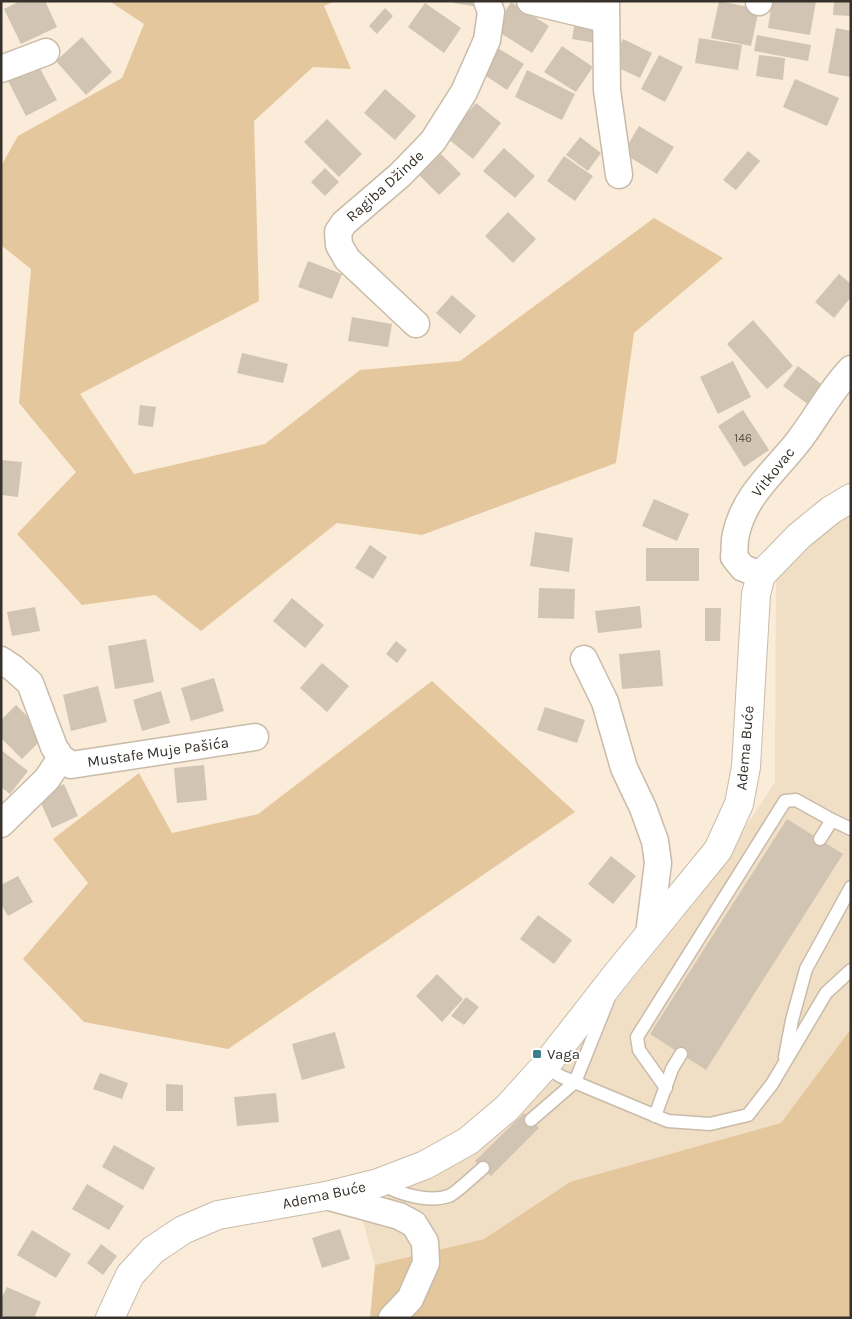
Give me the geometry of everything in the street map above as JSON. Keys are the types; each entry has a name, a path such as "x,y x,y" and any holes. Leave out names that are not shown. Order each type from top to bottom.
{"street":[{"name":"Ragiba Džinde","path":"416,324 347,259 339,245 338,232 344,223 400,175 433,141 464,92 487,40 491,12 487,1"},
{"path":"530,1 606,10 607,90 619,175"},
{"path":"1,69 46,52"},
{"name":"Vitkovac","path":"760,575 743,568 734,557 736,534 743,513 758,488 798,443 838,383 851,370"},
{"path":"760,575 799,536 831,510 851,498"},
{"name":"Adema Buće","path":"108,1314 130,1275 153,1250 183,1230 218,1215 326,1196 378,1183 425,1165 468,1141 507,1108 546,1066 617,974 718,850 739,804 746,767 756,594 760,575"},
{"path":"584,658 605,702 624,768 643,808 655,841 658,863 649,934"},
{"path":"1,660 14,668 30,683 54,748 61,758 47,779 1,824"},
{"name":"Mustafe Muje Pašića","path":"61,758 71,765 256,737"},
{"path":"326,1196 399,1216 414,1224 425,1242 426,1263 410,1299 392,1318"}],"lane":[{"path":"666,1088 639,1050 637,1037 785,801 796,800 851,829"},
{"path":"820,839 832,820"},
{"path":"784,1064 792,1020 806,969 851,887"},
{"path":"546,1066 560,1076 668,1121 710,1124 748,1115 772,1084 826,994 851,970"},
{"path":"531,1120 575,1082 617,974"},
{"path":"655,1116 672,1069 681,1054"},
{"path":"378,1183 394,1191 422,1198 450,1196 482,1168"}],"shaded area":[{"path":"109,1 335,1 324,6 351,69 313,67 254,121 259,301 80,394 134,474 265,444 360,370 460,361 654,218 723,258 634,333 616,463 422,535 337,523 201,631 155,595 82,605 17,534 76,472 19,403 31,269 1,245 1,166 18,136 122,78 144,24"},
{"path":"851,499 851,1154 570,1182 484,1239 375,1265 355,1192 431,1167 584,1039 698,899 775,782 776,569"},
{"path":"432,681 575,812 228,1049 84,1022 23,959 88,883 53,839 139,773 172,833 258,814"},
{"path":"851,1029 851,1318 370,1318 375,1265 484,1239 570,1182 781,1123"}],"building":[{"path":"20,1 45,1 57,27 21,44 4,9"},
{"path":"454,1 480,1 479,7 454,3"},
{"path":"719,1 759,9 751,46 711,38"},
{"path":"772,1 816,1 810,35 768,28"},
{"path":"834,1 851,1 851,16 833,15"},
{"path":"511,2 549,26 532,53 494,29"},
{"path":"425,3 461,28 444,53 408,27"},
{"path":"385,8 393,16 377,34 369,26"},
{"path":"575,21 599,25 596,43 572,39"},
{"path":"836,28 851,31 851,77 828,73"},
{"path":"757,35 811,45 808,61 754,51"},
{"path":"82,37 112,72 86,95 56,61"},
{"path":"699,38 742,45 738,70 695,63"},
{"path":"623,39 652,53 640,78 610,64"},
{"path":"562,46 593,67 576,92 544,72"},
{"path":"496,47 524,64 507,90 480,72"},
{"path":"659,55 683,67 665,102 641,89"},
{"path":"759,55 785,58 783,80 756,76"},
{"path":"37,63 57,100 26,116 7,79"},
{"path":"527,70 575,94 562,120 515,97"},
{"path":"795,79 839,98 827,126 783,107"},
{"path":"385,89 416,116 395,140 364,113"},
{"path":"476,103 501,123 473,159 447,138"},
{"path":"327,119 362,154 339,177 304,142"},
{"path":"639,126 674,147 657,174 623,153"},
{"path":"580,137 601,153 588,171 566,155"},
{"path":"504,148 535,176 515,198 483,171"},
{"path":"436,149 461,174 439,195 414,170"},
{"path":"748,151 760,161 736,190 723,180"},
{"path":"564,156 593,176 575,201 547,181"},
{"path":"325,168 339,182 325,196 311,182"},
{"path":"508,212 536,239 513,263 485,236"},
{"path":"308,261 342,274 332,299 298,287"},
{"path":"839,274 851,284 851,297 834,318 815,302"},
{"path":"452,295 476,316 460,334 436,313"},
{"path":"352,317 392,324 388,347 348,341"},
{"path":"753,320 793,366 767,389 727,344"},
{"path":"242,353 288,364 283,383 237,373"},
{"path":"733,361 751,397 718,414 700,377"},
{"path":"798,366 824,386 809,405 783,386"},
{"path":"140,405 156,407 153,427 138,425"},
{"path":"743,410 769,450 744,467 718,426"},
{"path":"1,460 22,462 18,497 1,495"},
{"path":"654,499 689,514 677,541 642,526"},
{"path":"535,532 573,538 569,572 530,566"},
{"path":"370,545 387,557 373,579 355,568"},
{"path":"646,548 699,548 699,581 646,581"},
{"path":"539,588 575,589 574,619 538,618"},
{"path":"292,598 324,625 305,648 273,621"},
{"path":"640,606 642,628 598,633 595,611"},
{"path":"35,607 40,631 12,636 7,612"},
{"path":"705,608 721,608 720,641 705,641"},
{"path":"146,639 154,682 115,689 108,646"},
{"path":"396,641 407,650 397,663 386,654"},
{"path":"660,650 663,686 622,689 619,654"},
{"path":"322,663 349,686 327,712 300,688"},
{"path":"214,678 224,711 191,721 181,688"},
{"path":"98,686 107,722 71,731 63,695"},
{"path":"161,691 170,723 142,731 133,700"},
{"path":"16,705 46,735 22,759 1,738 1,720"},
{"path":"545,707 585,720 577,743 537,730"},
{"path":"1,750 28,771 10,794 1,787"},
{"path":"204,765 207,800 177,803 174,768"},
{"path":"64,784 78,816 52,828 38,796"},
{"path":"787,819 843,854 706,1070 650,1034"},
{"path":"611,856 636,876 613,904 588,884"},
{"path":"18,876 33,902 8,916 1,904 1,885"},
{"path":"538,915 572,940 554,964 520,939"},
{"path":"437,974 463,999 442,1022 416,996"},
{"path":"466,997 479,1007 464,1025 451,1016"},
{"path":"335,1032 345,1068 302,1080 292,1044"},
{"path":"100,1073 128,1083 122,1099 93,1089"},
{"path":"166,1084 183,1085 183,1111 166,1111"},
{"path":"276,1093 279,1122 237,1126 234,1097"},
{"path":"524,1113 539,1128 491,1176 475,1161"},
{"path":"114,1145 155,1168 143,1190 102,1167"},
{"path":"87,1184 124,1206 109,1230 72,1209"},
{"path":"340,1229 350,1259 322,1268 312,1238"},
{"path":"32,1230 71,1254 56,1278 17,1255"},
{"path":"101,1244 117,1256 103,1275 87,1263"},
{"path":"7,1287 41,1302 34,1318 8,1318 1,1315 1,1299"}],"place":[{"name":"Vaga","path":"537,1054"}]}
